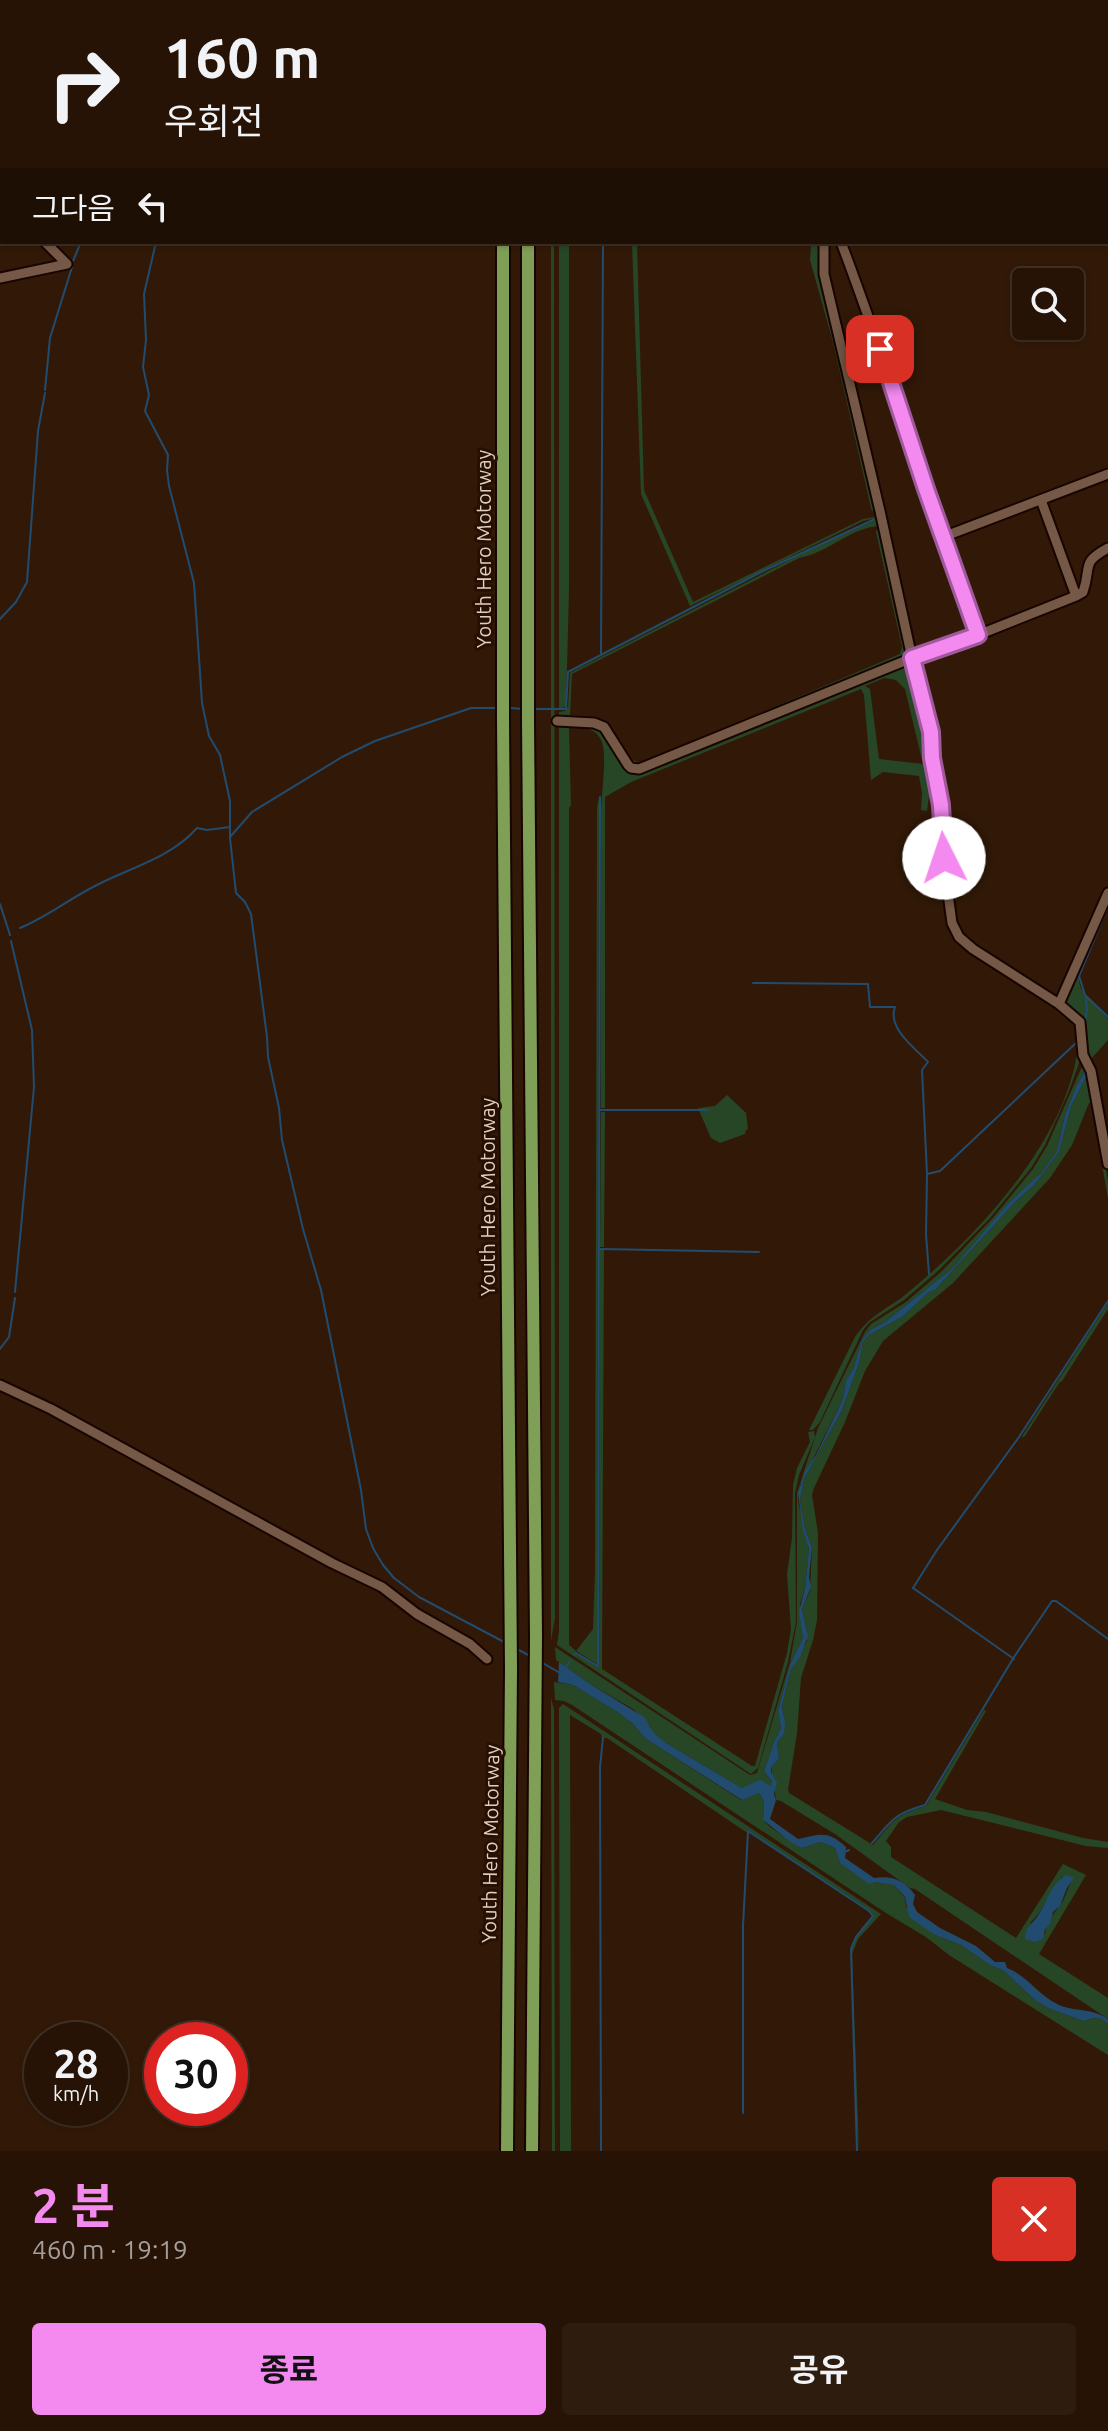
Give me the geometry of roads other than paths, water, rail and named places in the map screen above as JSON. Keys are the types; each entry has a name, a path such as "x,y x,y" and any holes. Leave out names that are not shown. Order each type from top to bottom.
{"highway":[{"name":"Youth Hero Motorway","path":"503,244 503,720 511,1620 507,2151"},
{"path":"528,244 528,720 536,1636 532,2151"}],"street":[{"path":"0,278 67,264 47,244"},
{"path":"824,244 824,274 931,732 952,923 959,937 973,949 1059,1004 1080,1022 1108,1164"},
{"path":"842,244 978,635"},
{"path":"943,537 1108,474"},
{"path":"1041,500 1076,596"},
{"path":"557,721 594,723 604,727 628,765 639,769 912,658 1076,596 1083,592 1089,561 1108,548"},
{"path":"1059,1004 1108,893"},
{"path":"0,1385 51,1409 332,1563 382,1587 417,1614 470,1644 487,1659"}],"water":[{"path":"1086,1069 1088,1073 1071,1107 1059,1152 1035,1184 935,1290 902,1317 869,1335 863,1342 842,1410 804,1479 800,1500 812,1547 811,1587 802,1609 808,1636 800,1657 791,1669 782,1706 784,1734 777,1743 779,1759 771,1767 777,1783 770,1819 798,1839 819,1835 834,1838 846,1847 845,1858 874,1878 892,1878 907,1886 915,1895 913,1904 917,1912 940,1928 976,1946 995,1962 1005,1962 1007,1968 1059,2005 1102,2016 1108,2019 1108,2024 1102,2019 1084,2021 1036,2001 1004,1971 961,1945 935,1935 909,1917 905,1897 894,1885 869,1884 840,1863 835,1848 821,1842 802,1848 792,1843 763,1820 764,1801 759,1793 742,1800 646,1739 619,1713 573,1685 558,1682 559,1662 644,1717 654,1733 666,1743 742,1788 760,1780 771,1786 772,1782 764,1771 781,1728 778,1711 790,1665 803,1638 799,1611 805,1589 809,1549 803,1530 798,1493 805,1471 843,1399 846,1380 853,1370 862,1340 870,1330 885,1322 954,1267 1007,1205 1041,1173 1057,1151 1065,1115"},
{"path":"1066,1875 1074,1877 1060,1906 1053,1912 1043,1939 1035,1942 1025,1939 1027,1929 1052,1889"}],"waterway":[{"path":"73,261 80,244"},
{"path":"156,244 144,294 146,340 143,367 149,395 145,411 168,455 169,486 194,583 202,703 209,736 220,755 230,801 230,838 236,893 251,914 268,1057 282,1140 321,1290 366,1529 373,1548 394,1578 419,1597 504,1642"},
{"path":"601,653 603,244"},
{"path":"45,390 50,338 72,267"},
{"path":"0,619 16,602 27,582 38,431 45,393"},
{"path":"534,709 566,709 568,672 763,571 873,520"},
{"path":"230,837 252,812 342,757 375,741 471,708 500,708"},
{"path":"510,708 524,709"},
{"path":"574,1655 576,1653 598,1666 600,797"},
{"path":"20,928 95,886 162,855 197,828 230,827"},
{"path":"0,904 10,935"},
{"path":"1108,906 1079,976 1085,995 1108,1017"},
{"path":"11,941 32,1030 34,1087 15,1292"},
{"path":"753,983 868,984 870,1007 895,1007 898,1030 928,1062 922,1070 927,1174"},
{"path":"1085,1021 1086,998"},
{"path":"929,1274 927,1174 940,1171 1077,1042"},
{"path":"601,1110 708,1110"},
{"path":"600,1249 759,1252"},
{"path":"0,1349 9,1337 15,1298"},
{"path":"1014,1659 913,1588 1019,1437 1108,1301"},
{"path":"872,1843 894,1819 925,1805 1014,1657 1052,1601 1108,1639"},
{"path":"517,1649 532,1657"},
{"path":"566,1667 570,1661"},
{"path":"541,1662 560,1673"},
{"path":"601,2151 600,1767 603,1738"},
{"path":"743,2113 743,1926 748,1831 873,1916 856,1937 851,1949 857,2151"},
{"path":"845,1852 849,1850"}]}
